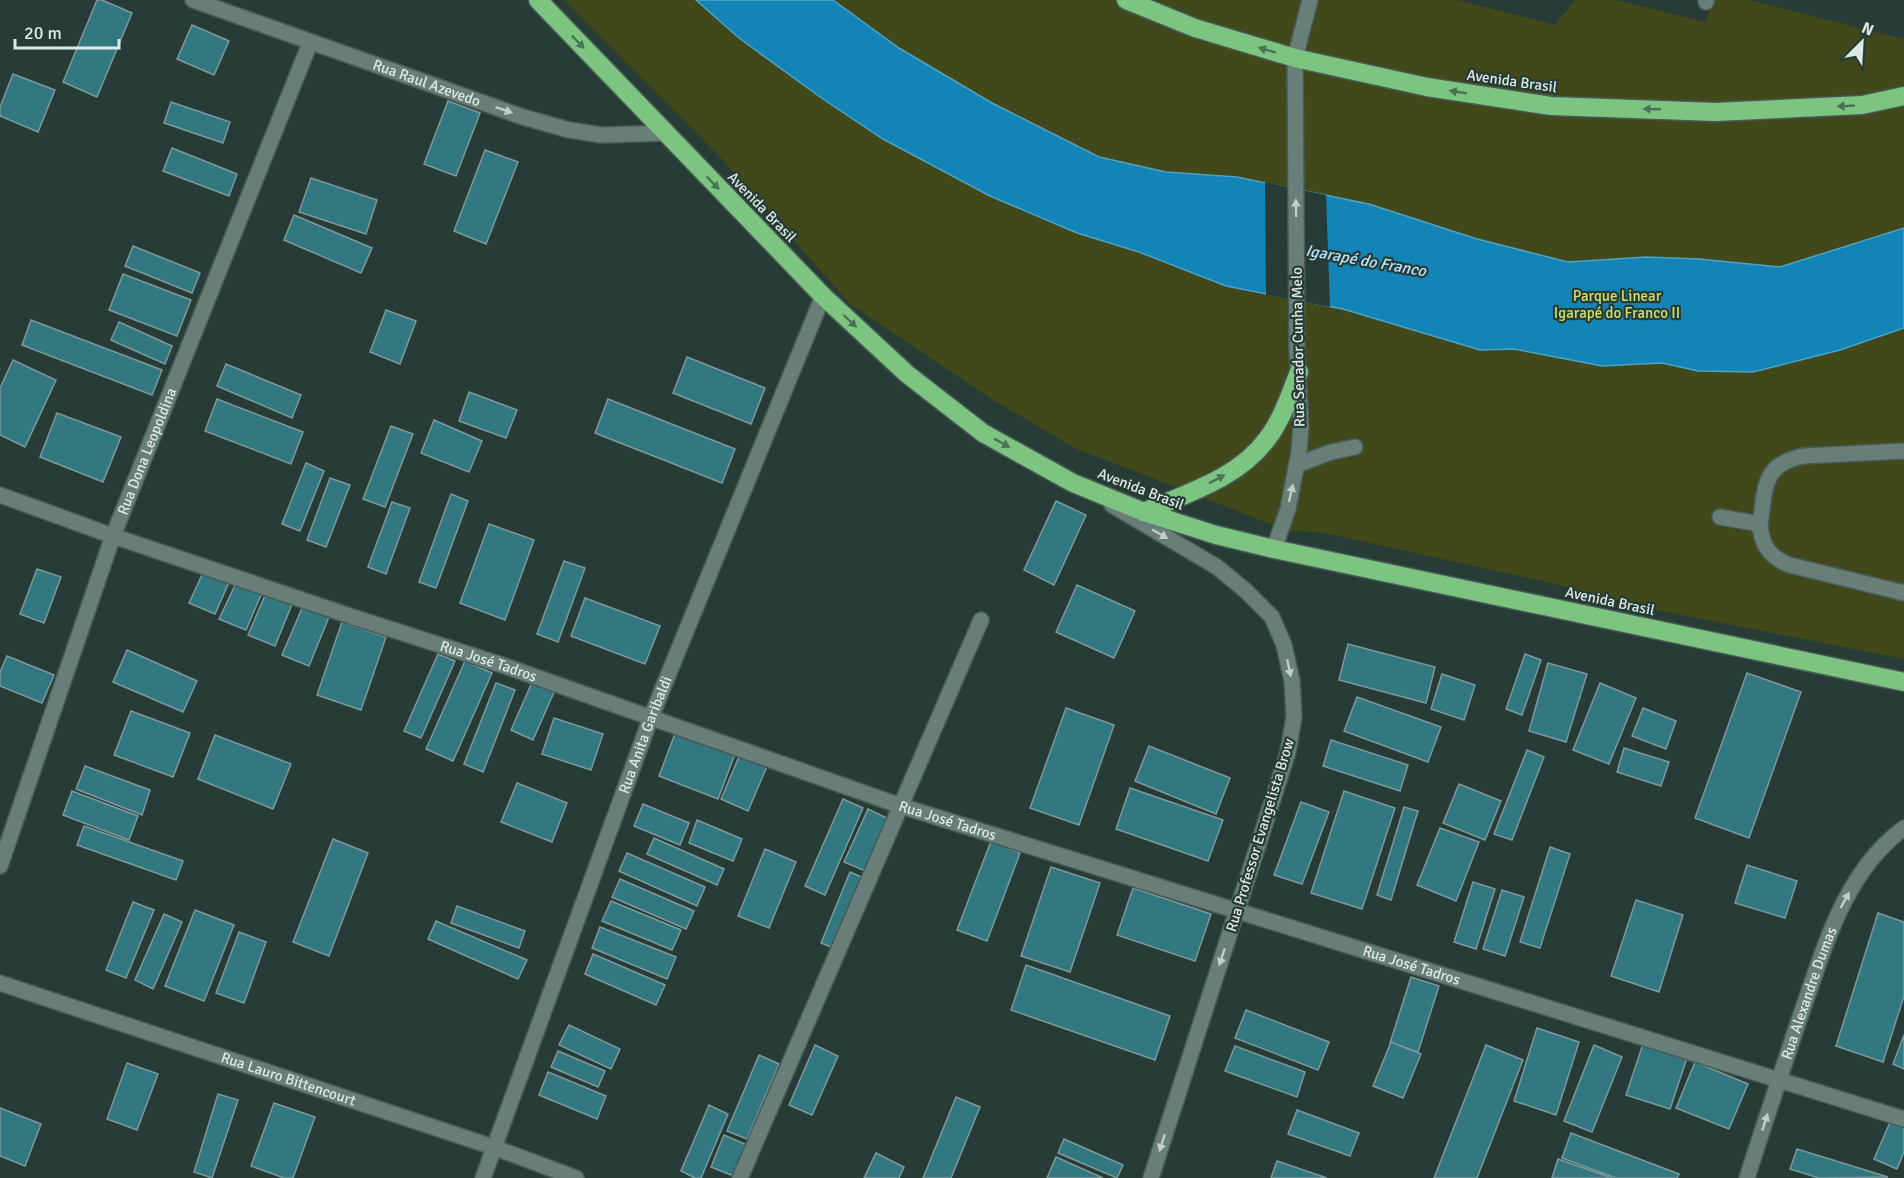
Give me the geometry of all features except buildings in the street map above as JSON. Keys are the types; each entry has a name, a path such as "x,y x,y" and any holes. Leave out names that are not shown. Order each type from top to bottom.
{"highway":[{"name":"Avenida Brasil","path":"538,0 823,296 907,374 983,433 1073,483 1144,512 1216,535 1274,549 1904,682"},
{"name":"Avenida Brasil","path":"1126,0 1195,28 1295,58 1427,87 1551,106 1715,112 1862,105 1904,96"},
{"path":"1144,512 1220,479 1246,462 1268,439 1299,372"}],"street":[{"name":"Rua Raul Azevedo","path":"193,0 523,117 569,130 602,135 665,133"},
{"name":"Rua Senador Cunha Melo","path":"1274,549 1288,509 1297,465 1301,427 1297,351 1295,58 1310,0"},
{"name":"Rua Dona Leopoldina","path":"0,866 113,536 310,43"},
{"name":"Rua Anita Garibaldi","path":"483,1178 651,717 823,296"},
{"path":"1297,465 1331,452 1355,447"},
{"path":"1904,451 1803,456 1778,464 1771,471 1767,482 1760,524 1763,543 1778,561 1904,593"},
{"name":"Rua Professor Evangelista Brow","path":"1073,483 1217,567 1246,591 1272,617 1284,645 1292,681 1294,717 1288,752 1151,1178"},
{"name":"Rua José Tadros","path":"0,495 113,536 502,665 901,806 1904,1119"},
{"path":"1720,517 1760,524"},
{"path":"740,1178 981,620"},
{"name":"Rua Alexandre Dumas","path":"1747,1178 1834,921 1857,878 1891,838 1904,828"},
{"name":"Rua Lauro Bittencourt","path":"0,983 493,1148 576,1178"}],"green space":[{"name":"Parque Linear Igarapé do Franco II","path":"564,0 1457,0 1555,25 1575,0 1616,0 1705,22 1714,0 1749,0 1904,39 1904,659 1661,611 1551,583 1320,532 1289,531 1077,449 995,401 850,304 723,160"}],"water":[{"name":"Igarapé do Franco","path":"696,0 833,0 899,48 992,103 1099,157 1166,172 1237,177 1369,204 1477,239 1568,262 1646,257 1699,259 1780,267 1904,228 1904,328 1840,350 1753,372 1698,371 1662,363 1602,366 1514,349 1480,350 1343,309 1226,286 1139,252 1077,233 990,196 883,139 739,38"}],"pier":[{"path":"1265,182 1326,195 1330,307 1266,295"}]}
